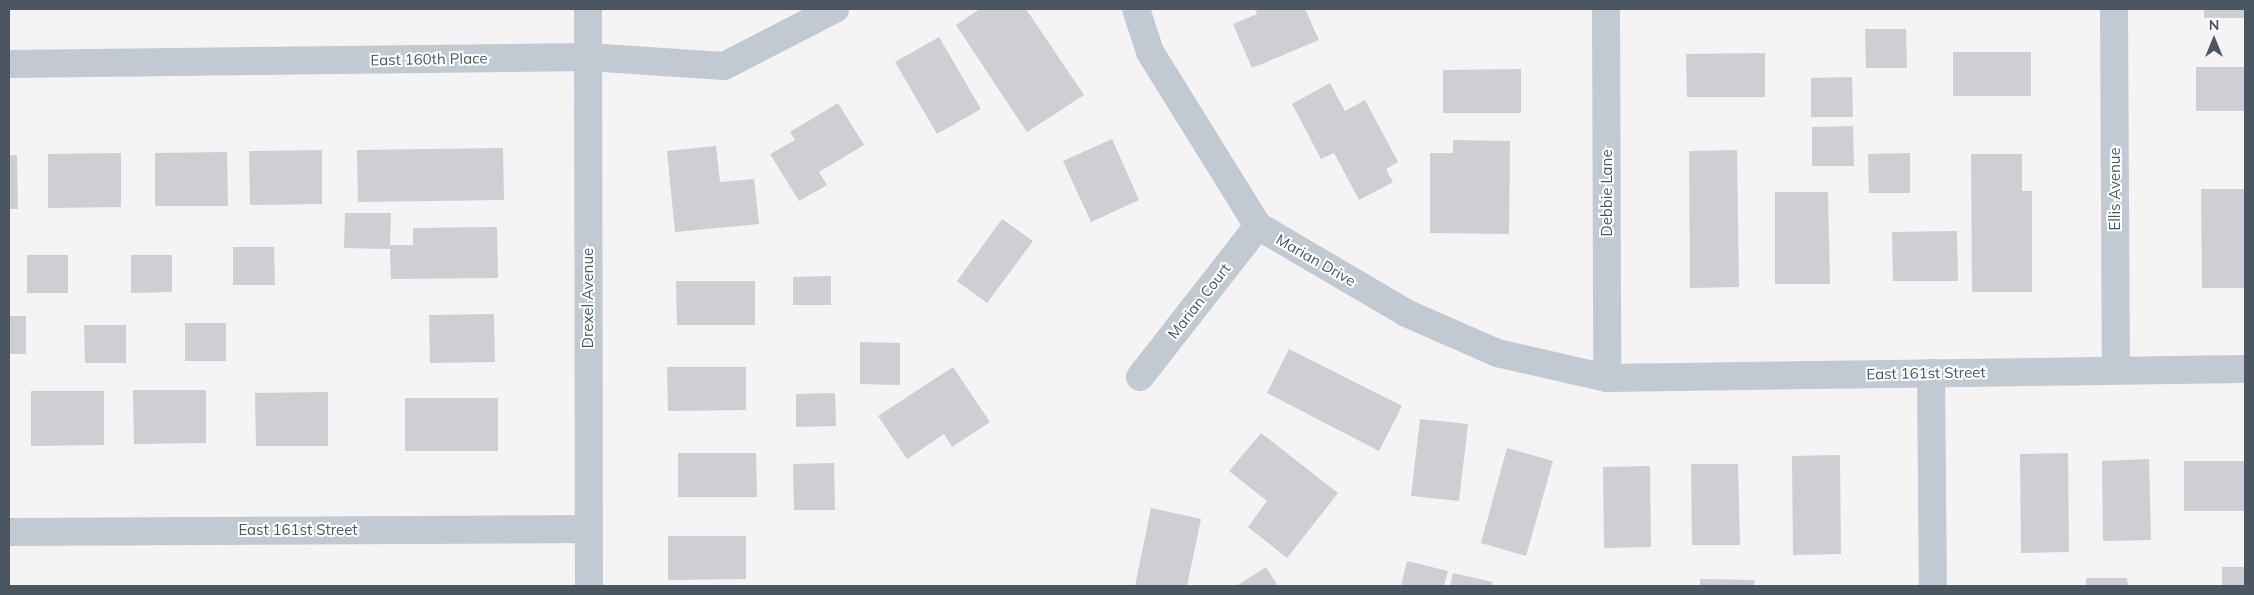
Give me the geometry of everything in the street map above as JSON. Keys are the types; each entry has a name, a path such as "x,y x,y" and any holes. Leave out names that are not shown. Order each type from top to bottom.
{"street":[{"name":"Drexel Avenue","path":"588,9 589,586"},
{"name":"East 160th Place","path":"9,64 588,57 724,66 835,9"},
{"name":"Marian Drive","path":"1136,9 1150,52 1258,226 1406,313 1462,339 1539,365 1607,378"},
{"name":"Debbie Lane","path":"1606,9 1607,378"},
{"name":"Ellis Avenue","path":"2114,9 2116,369"},
{"name":"Marian Court","path":"1140,376 1258,226"},
{"name":"East 161st Street","path":"1607,378 1932,374 2116,369 2245,369"},
{"path":"1932,374 1933,586"},
{"name":"East 161st Street","path":"9,532 588,529"}],"building":[{"path":"980,9 1026,9 1084,95 1027,132 956,25"},
{"path":"1255,9 1305,9 1319,40 1252,68 1233,24 1257,14"},
{"path":"2204,9 2245,9 2245,18 2204,18"},
{"path":"1865,29 1906,29 1907,68 1866,68"},
{"path":"939,37 981,109 937,134 895,62"},
{"path":"1953,52 2031,52 2031,96 1953,96"},
{"path":"1765,53 1765,97 1687,97 1686,54"},
{"path":"2196,67 2245,67 2245,111 2196,111"},
{"path":"1521,69 1521,113 1443,113 1443,70"},
{"path":"1852,77 1853,117 1811,117 1811,78"},
{"path":"1330,83 1345,111 1365,100 1398,162 1386,169 1393,182 1359,200 1334,153 1321,159 1292,104"},
{"path":"838,103 864,145 819,172 827,185 799,201 770,154 795,140 790,132"},
{"path":"1853,126 1854,166 1812,166 1812,127"},
{"path":"1112,139 1139,200 1091,222 1063,161"},
{"path":"1453,140 1510,141 1509,234 1430,233 1430,153 1453,153"},
{"path":"716,146 720,182 754,179 759,224 675,232 667,151"},
{"path":"503,148 504,200 358,202 357,150"},
{"path":"322,150 322,204 250,205 249,151"},
{"path":"1737,150 1739,287 1690,288 1689,151"},
{"path":"227,152 228,206 155,206 155,153"},
{"path":"121,153 121,207 48,208 48,154"},
{"path":"1910,153 1910,193 1869,193 1868,154"},
{"path":"1971,154 2022,154 2022,191 2032,191 2032,292 1972,292"},
{"path":"9,155 17,155 18,209 9,209"},
{"path":"2201,189 2245,189 2245,288 2202,288"},
{"path":"1775,192 1828,192 1830,284 1775,284"},
{"path":"345,213 391,213 390,245 413,245 413,228 497,227 498,278 391,279 390,249 344,248"},
{"path":"1002,219 1033,241 987,303 957,281"},
{"path":"1957,231 1958,281 1893,281 1892,232"},
{"path":"233,247 274,247 275,285 233,285"},
{"path":"27,255 68,255 68,293 27,293"},
{"path":"131,255 172,255 172,292 131,293"},
{"path":"831,276 831,305 793,305 793,277"},
{"path":"676,281 755,281 755,325 677,325"},
{"path":"494,314 495,362 430,363 429,315"},
{"path":"9,316 26,316 26,354 9,354"},
{"path":"185,323 226,323 226,361 185,361"},
{"path":"84,325 126,325 126,363 85,363"},
{"path":"860,342 900,343 900,385 860,384"},
{"path":"1289,349 1402,406 1379,451 1267,393"},
{"path":"667,367 746,367 746,410 668,411"},
{"path":"953,367 990,422 952,447 944,434 907,459 878,416"},
{"path":"133,390 206,390 206,443 134,444"},
{"path":"31,391 104,391 104,445 31,446"},
{"path":"328,392 328,446 256,446 255,393"},
{"path":"835,393 836,426 796,427 796,394"},
{"path":"405,398 498,398 498,451 405,451"},
{"path":"1420,419 1468,424 1459,501 1411,496"},
{"path":"1261,433 1338,493 1287,558 1248,527 1267,501 1229,471"},
{"path":"1507,448 1553,461 1526,556 1481,543"},
{"path":"678,453 756,453 757,497 678,497"},
{"path":"2068,453 2069,552 2021,553 2020,454"},
{"path":"1840,455 1841,554 1793,555 1792,456"},
{"path":"2149,459 2151,540 2103,541 2102,461"},
{"path":"2184,461 2245,461 2245,511 2184,511"},
{"path":"834,463 835,510 794,510 793,464"},
{"path":"1691,464 1738,464 1740,545 1692,545"},
{"path":"1650,466 1651,547 1604,548 1603,467"},
{"path":"1151,508 1201,519 1187,586 1135,586"},
{"path":"668,536 746,536 746,579 668,580"},
{"path":"1407,561 1448,571 1444,586 1401,586"},
{"path":"1266,567 1278,586 1236,586"},
{"path":"2222,567 2245,567 2245,586 2222,586"},
{"path":"1453,573 1493,582 1492,586 1450,586"},
{"path":"2086,578 2127,578 2128,586 2086,586"},
{"path":"1700,579 1755,580 1754,586 1700,586"}]}
